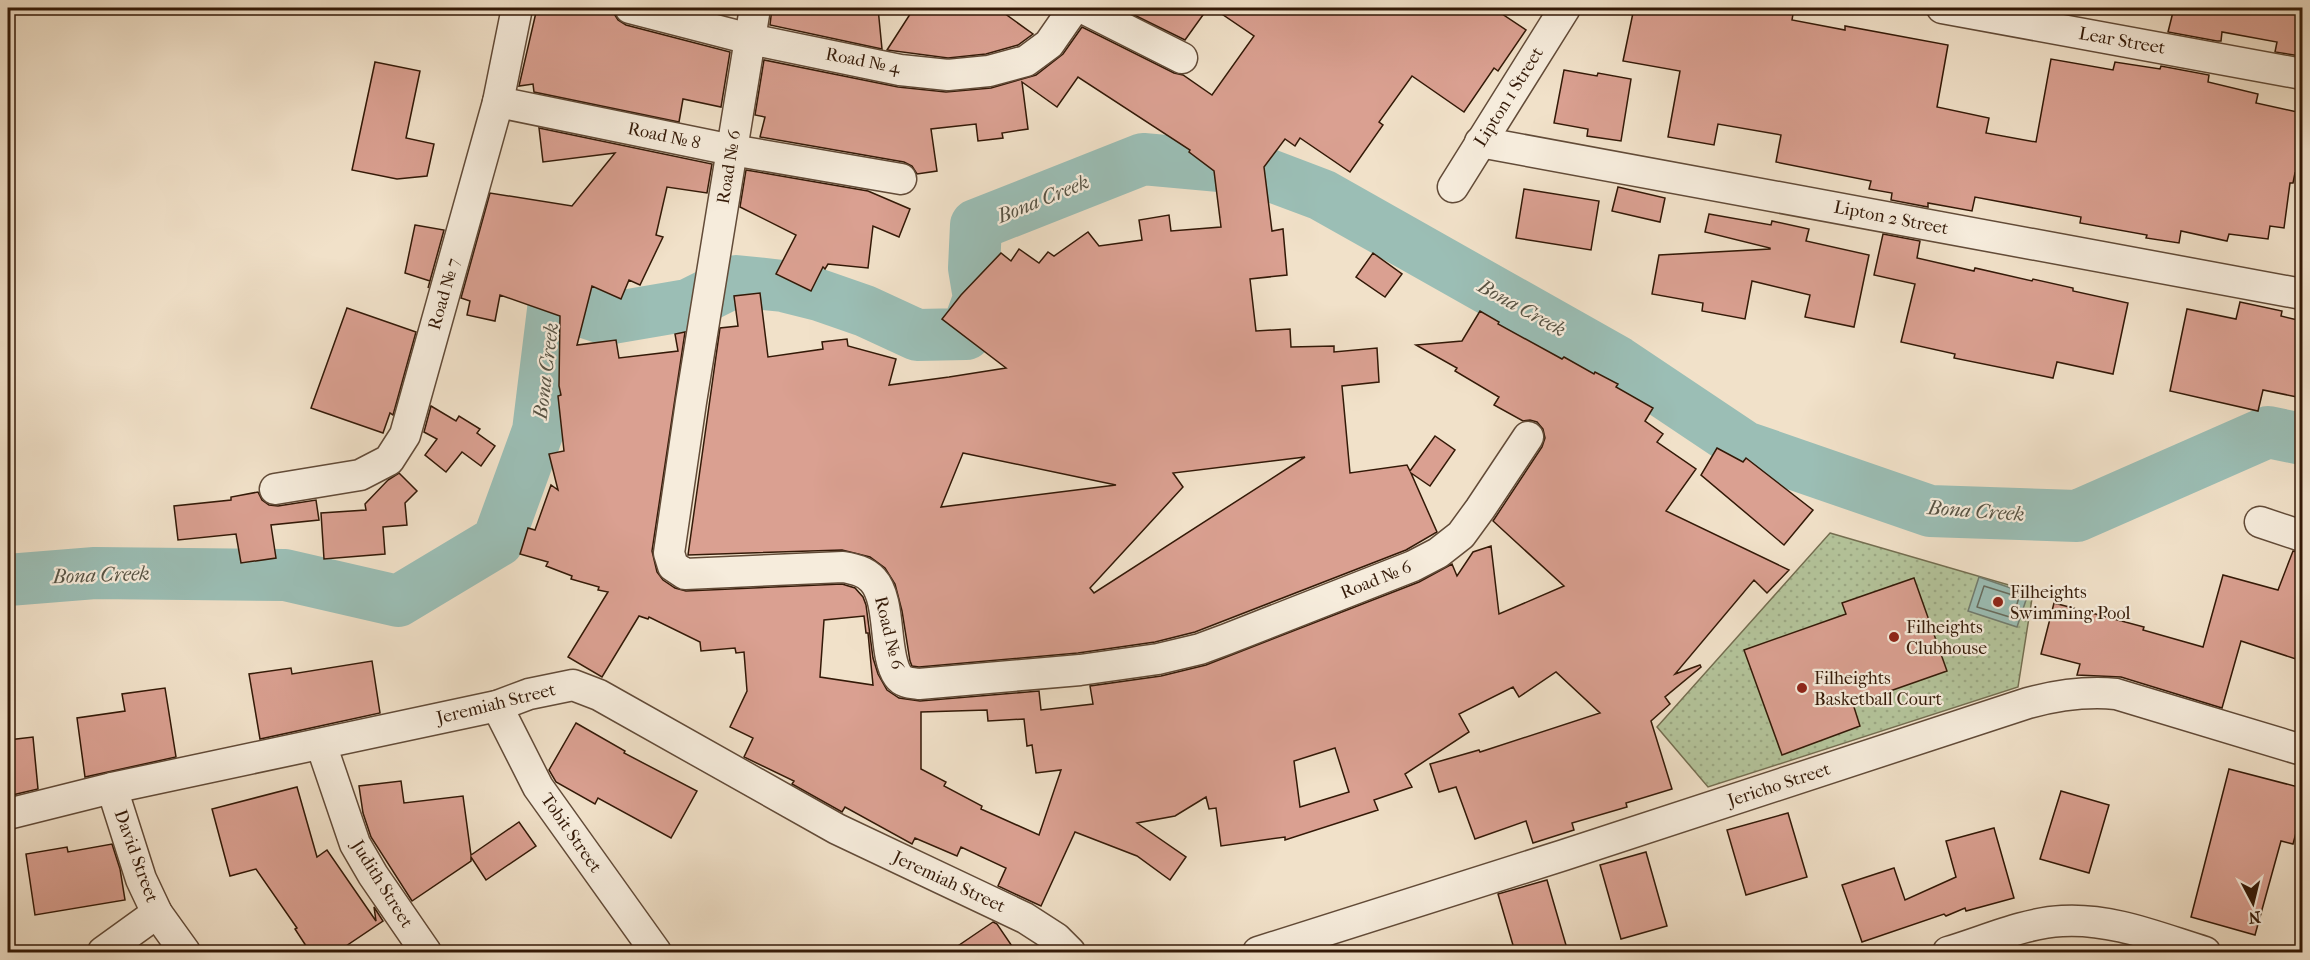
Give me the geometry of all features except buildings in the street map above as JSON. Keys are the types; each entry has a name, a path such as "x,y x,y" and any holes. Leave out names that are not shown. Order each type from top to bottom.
{"street":[{"name":"Road № 7","path":"274,489 360,475 388,460 405,435 498,102 517,8"},
{"name":"Road № 4","path":"630,8 750,39 900,69 948,75 989,71 1026,61 1049,44 1074,8"},
{"name":"Road № 6","path":"755,8 669,553 673,566 685,574 843,567 861,571 874,581 881,594 893,665 898,676 907,683 920,684 1080,670 1158,659 1218,642 1354,590 1438,553 1461,535 1528,437"},
{"path":"1083,8 1182,58"},
{"name":"Lipton 1 Street","path":"1453,187 1565,8"},
{"name":"Lear Street","path":"1942,8 2302,74"},
{"name":"Road № 8","path":"498,102 732,150 901,179"},
{"name":"Lipton 2 Street","path":"1480,142 2302,294"},
{"path":"2260,522 2302,536"},
{"name":"Jeremiah Street","path":"8,814 112,788 497,706 529,694 573,685 599,695 837,829 1025,918 1056,938 1070,952"},
{"name":"Jericho Street","path":"1258,952 2061,694 2092,692 2116,694 2302,750"},
{"name":"Tobit Street","path":"497,706 538,786 656,952"},
{"name":"Judith Street","path":"321,744 355,844 373,875 426,952"},
{"name":"David Street","path":"112,788 141,879 157,913 185,952"},
{"path":"103,952 157,913"},
{"path":"1948,952 2031,926 2062,921 2094,921 2119,939 2205,952"}],"green space":[{"path":"1830,533 2033,592 2018,687 1708,787 1657,727"}],"water":[{"name":"Filheights Swimming Pool","path":"1979,577 2028,594 2017,627 1968,611"}],"waterway":[{"name":"Bona Creek","path":"8,580 95,573 285,575 398,601 498,541 538,431 554,302 606,319 688,305 736,281 783,286 819,295 865,311 917,335 966,334 979,298 974,268 976,225 1143,159 1253,169 1322,195 1618,362 1745,447 1930,511 2077,516 2268,432 2302,439"}],"place":[{"name":"Filheights Swimming Pool","path":"1998,602"},
{"name":"Filheights Clubhouse","path":"1894,637"},
{"name":"Filheights Basketball Court","path":"1802,688"}]}
